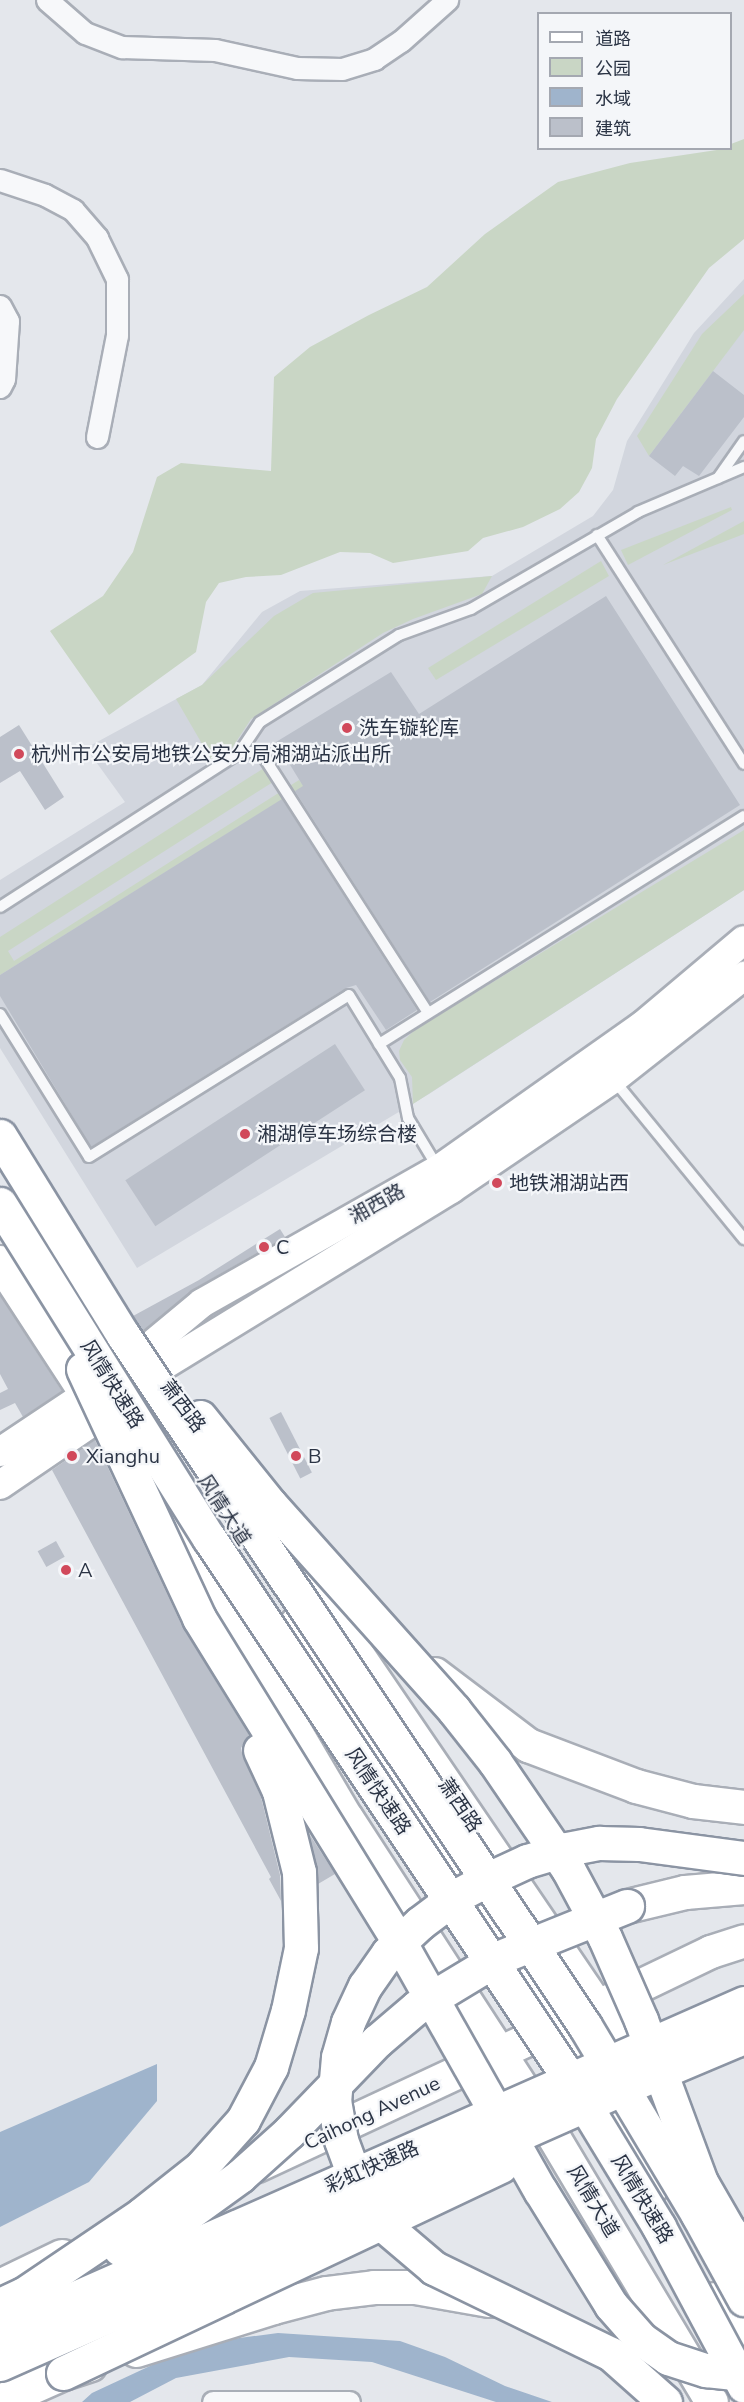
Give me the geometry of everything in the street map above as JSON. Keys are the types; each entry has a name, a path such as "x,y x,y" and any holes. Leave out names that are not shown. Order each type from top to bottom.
{"highway":[{"path":"0,1130 59,1212 165,1370 210,1429 270,1504 386,1637 454,1710 495,1762 568,1869 604,1938 641,2019 701,2182 728,2229 744,2248"},
{"name":"风情快速路","path":"0,1136 123,1335 574,2008 623,2086 744,2299"},
{"name":"风情快速路","path":"0,1205 35,1257 209,1538 563,2069 659,2228 744,2386"},
{"path":"8,2292 142,2214 201,2167 243,2120 271,2067 288,2010 301,1948 299,1872 294,1844 279,1791 87,1380 35,1257"},
{"path":"199,1618 404,1950 550,2208 611,2305 641,2339 668,2358 706,2370 744,2374"},
{"path":"386,1637 528,1745 636,1786 693,1801 744,1807"},
{"path":"665,2402 611,2354 434,2268 415,2255 387,2228 359,2189 341,2140 334,2102 338,2057 348,2022 365,1986 388,1953 420,1923 456,1896 527,1861 567,1848 599,1843 639,1844 744,1858"},
{"path":"8,2292 111,2254 194,2209 240,2176 289,2132 377,2041 417,2007 500,1957 627,1906 685,1892 744,1887"},
{"name":"彩虹快速路","path":"0,2331 744,2003"},
{"name":"彩虹快速路","path":"0,2364 632,2084 744,2037"},
{"path":"0,2401 51,2368 474,2178 653,2099 744,2062"},
{"path":"51,2368 273,2307 326,2294 374,2287 415,2287 511,2305"}],"main road":[{"name":"风情大道","path":"0,1163 148,1361 195,1464 557,2026"},
{"path":"0,1205 53,1280 119,1384"},
{"path":"0,1262 93,1405"},
{"name":"萧西路","path":"148,1361 232,1471 597,2006 651,2092 744,2253"},
{"name":"风情大道","path":"93,1405 154,1488 347,1818 552,2134 712,2402"},
{"path":"382,1690 407,1795"},
{"name":"Caihong Avenue","path":"8,2292 597,2006 711,1952 744,1941"},
{"path":"557,2026 742,2334"},
{"path":"0,2379 51,2368 227,2281 608,2109 744,2054"}],"street":[{"path":"47,0 85,33 122,47 215,50 297,68 342,69 374,59 392,47 447,0"},
{"path":"0,180 45,195 73,210 97,238 117,279 117,335 97,437"},
{"path":"0,306 8,321 4,379 0,387"},
{"name":"湘西路","path":"445,1179 642,1026 744,940"},
{"name":"湘西路","path":"0,1485 148,1361 613,1079 744,976"},
{"name":"湘西路","path":"0,1452 93,1405"},
{"path":"213,2402 349,2402"}],"lane":[{"path":"718,478 744,441"},
{"path":"0,907 239,753 260,722 399,635 471,609 638,512 744,467"},
{"path":"597,536 744,764"},
{"path":"239,753 260,751 428,1013"},
{"path":"379,1044 744,816"},
{"path":"0,1014 88,1157 349,995 400,1078 408,1118 445,1179"},
{"path":"613,1079 744,1239"}],"shaded area":[{"path":"744,279 744,890 429,1094 137,1268 0,1048 0,880 125,802 86,748 202,685 262,612 300,591 492,576 593,516 613,490 627,441 694,333"}],"green space":[{"path":"744,139 744,239 709,268 617,399 596,439 592,468 579,492 560,509 523,527 483,538 468,551 393,563 370,553 340,552 281,575 246,577 219,583 206,602 196,652 109,715 50,631 103,596 133,552 157,477 181,463 271,471 274,377 310,347 427,287 485,234 558,182 630,163 717,150 732,150 732,144"},
{"path":"744,294 744,330 649,456 637,436 702,334"},
{"path":"731,507 732,510 628,565 621,550"},
{"path":"744,521 744,534 663,565 731,528"},
{"path":"601,561 609,576 436,680 428,668"},
{"path":"492,576 482,594 413,619 383,633 251,719 232,748 212,761 176,699 202,685 274,616 313,593"},
{"path":"264,768 273,782 8,951 14,961 299,780 304,786 0,975 0,937"},
{"path":"744,830 744,890 413,1104 412,1077 400,1060 399,1051 404,1040 417,1028"}],"water":[{"path":"157,2064 157,2101 89,2182 0,2227 0,2132"},
{"path":"278,2333 400,2341 445,2357 505,2386 552,2402 496,2402 372,2362 289,2357 176,2378 130,2402 82,2402 92,2393 180,2352 232,2339"}],"building":[{"path":"713,371 744,395 744,417 699,476 683,466 675,476 649,456"},
{"path":"606,596 740,805 430,1002 295,791 303,786 276,742 391,672 419,714"},
{"name":"杭州市公安局地铁公安分局湘湖站派出所","path":"19,725 64,797 45,810 20,771 0,783 0,737"},
{"path":"282,799 417,1010 386,1030 356,985 346,988 91,1147 0,996 0,975"},
{"name":"湘湖停车场综合楼","path":"335,1044 365,1090 155,1226 125,1180"},
{"path":"280,1229 285,1237 194,1289 143,1331 133,1316 199,1280"},
{"path":"0,1295 62,1391 23,1417 15,1403 0,1410 0,1393 8,1389 0,1374"},
{"name":"B","path":"281,1412 312,1473 300,1478 269,1418"},
{"path":"95,1440 182,1626 249,1735 241,1748 261,1797 280,1875 281,1901 269,1879 271,1877 52,1470"},
{"path":"56,1541 65,1557 46,1567 38,1551"},
{"path":"308,1832 335,1874 318,1884 317,1868"}],"place":[{"name":"洗车镟轮库","path":"347,728"},
{"name":"杭州市公安局地铁公安分局湘湖站派出所","path":"19,754"},
{"name":"湘湖停车场综合楼","path":"245,1134"},
{"name":"地铁湘湖站西","path":"497,1183"},
{"name":"C","path":"264,1247"},
{"name":"Xianghu","path":"72,1456"},
{"name":"B","path":"296,1456"},
{"name":"A","path":"66,1570"}]}
